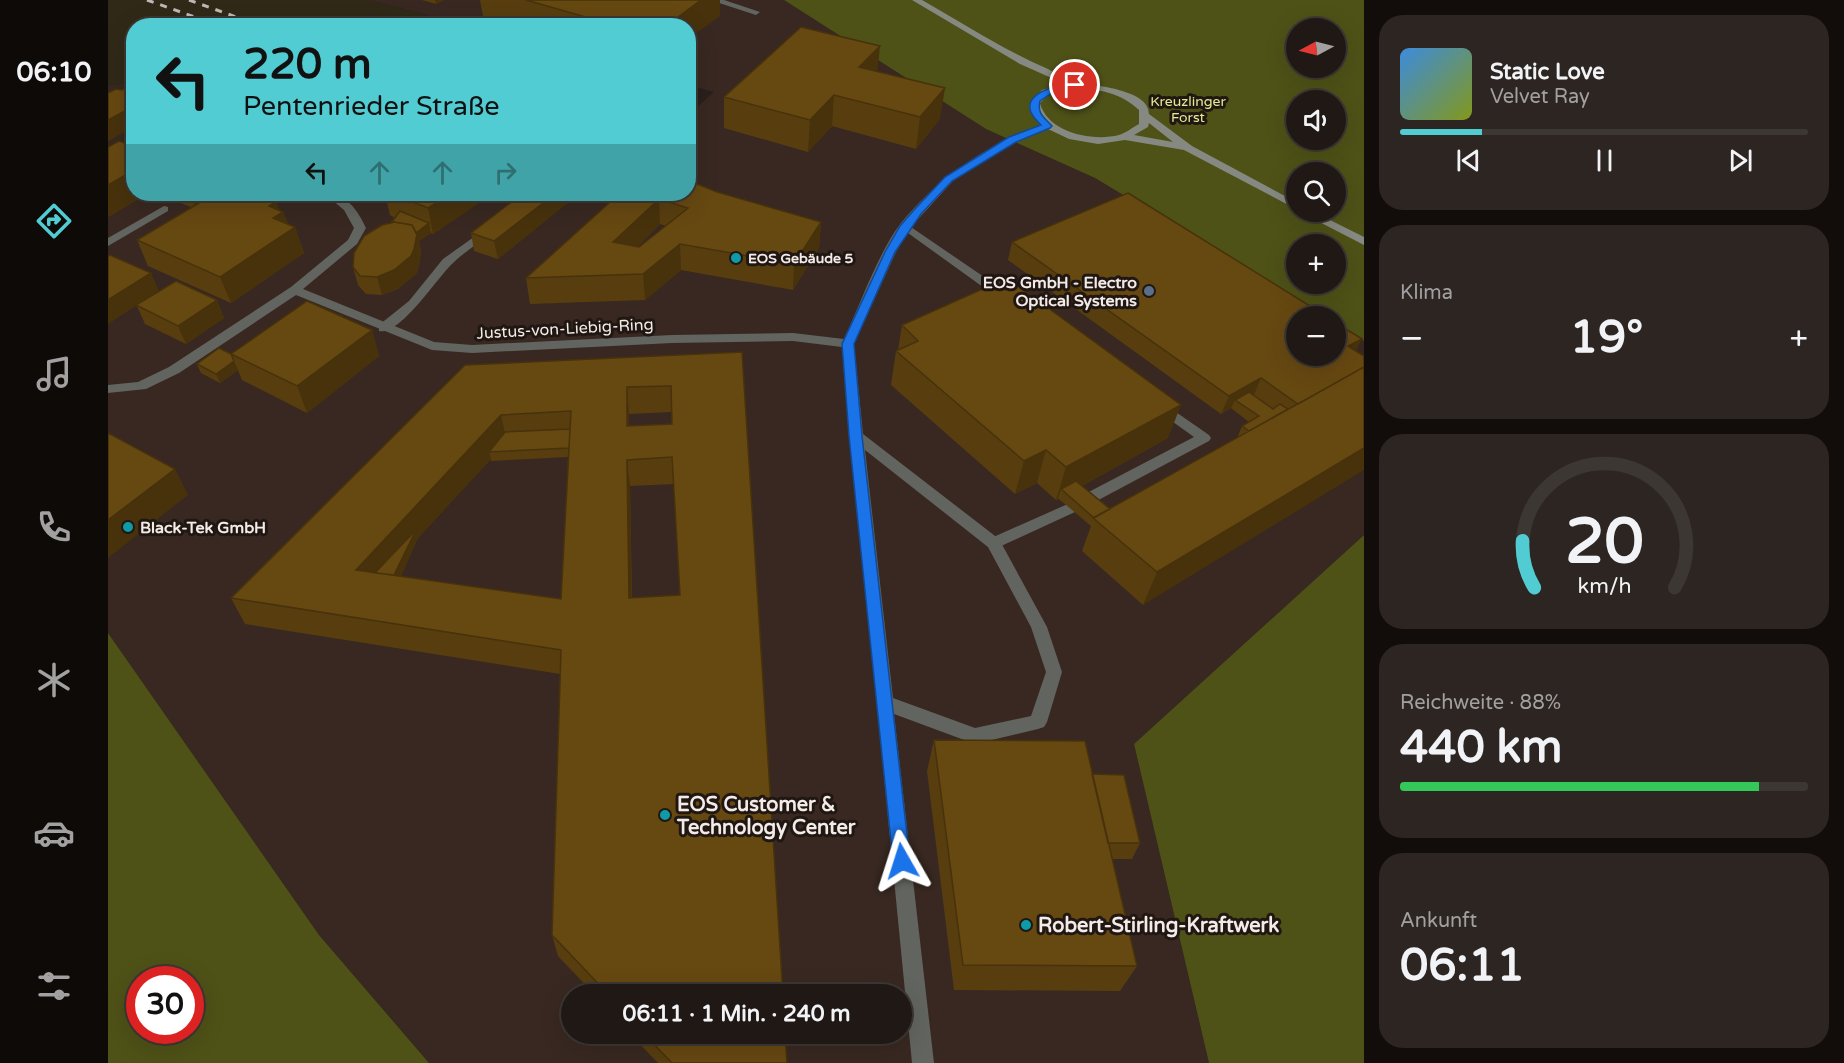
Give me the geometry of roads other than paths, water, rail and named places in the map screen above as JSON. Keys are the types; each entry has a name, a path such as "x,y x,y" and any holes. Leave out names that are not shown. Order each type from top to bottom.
{"street":[{"path":"714,0 756,12"},
{"path":"916,0 1023,62 1075,85"},
{"path":"1023,62 1038,85 1034,108 1038,117 1047,126 1060,132 1093,140 1125,137 1188,148"},
{"path":"1038,85 1075,85 1112,90 1128,96 1144,109 1146,117 1144,125 1137,132 1125,137"},
{"path":"1146,117 1188,148 1286,201"},
{"path":"923,1063 848,344 890,252 905,226 949,179 1012,140 1047,126"},
{"path":"108,389 141,386 174,370 294,290 353,242 360,228 343,201"},
{"path":"108,243 164,209"},
{"path":"383,328 413,304 447,262 499,221"},
{"path":"1325,222 1364,242"},
{"path":"905,226 1021,308"},
{"name":"Justus-von-Liebig-Ring","path":"294,290 432,346 472,349 672,339 793,336 848,344"},
{"path":"1086,500 1204,438 1147,397"},
{"path":"856,436 994,543 1039,627 1054,672 1038,722 975,736 885,703"},
{"path":"994,543 1070,508"}],"railway":[{"path":"147,0 198,18"},
{"path":"189,0 239,18"}],"place":[{"name":"EOS Gebäude 5","path":"736,258"},
{"name":"EOS GmbH - Electro Optical Systems","path":"1149,291"},
{"name":"Black-Tek GmbH","path":"128,527"},
{"name":"EOS Customer & Technology Center","path":"665,815"},
{"name":"Robert-Stirling-Kraftwerk","path":"1026,925"}],"park label":[{"name":"Kreuzlinger Forst","path":"1188,109"}]}
